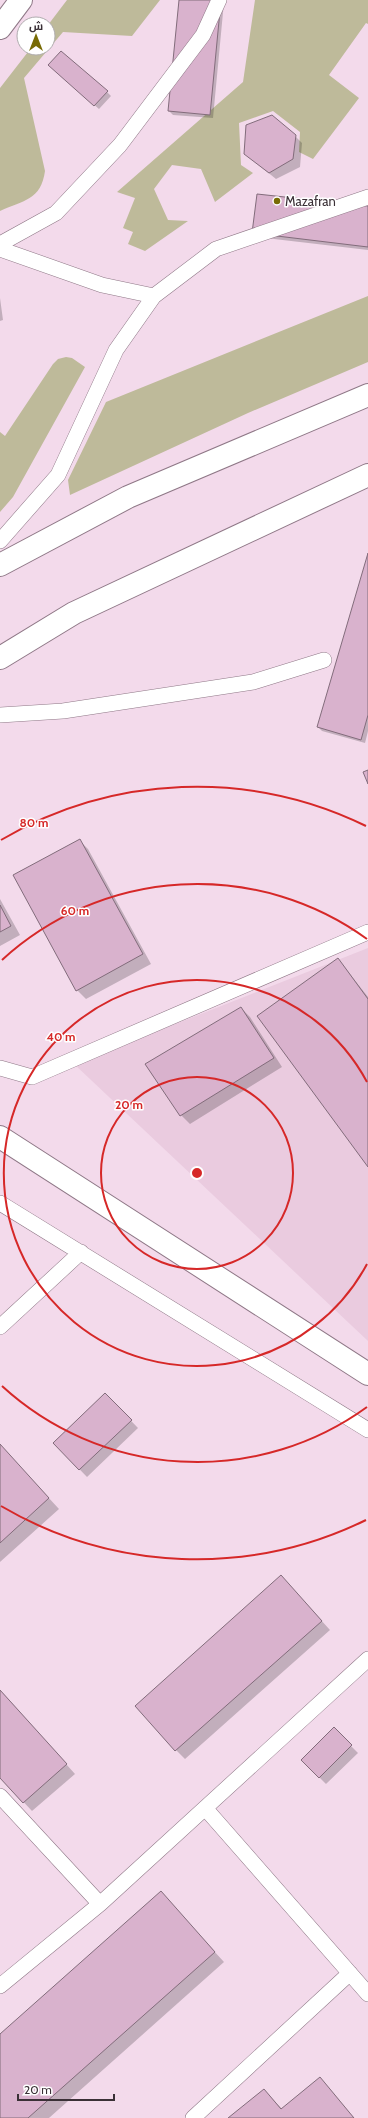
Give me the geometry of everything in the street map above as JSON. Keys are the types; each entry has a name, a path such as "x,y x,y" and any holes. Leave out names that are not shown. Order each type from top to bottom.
{"main road":[{"path":"0,28 21,0"},
{"path":"0,565 128,498 368,395"},
{"path":"0,658 74,613 368,474"},
{"path":"0,1137 368,1374"}],"lane":[{"path":"0,244 56,213 120,145 203,35 219,0"},
{"path":"0,541 58,475 116,350 154,296 216,249 368,197"},
{"path":"0,250 102,285 154,296"},
{"path":"0,715 63,711 253,682 324,660"},
{"path":"0,1068 32,1077 368,932"},
{"path":"0,1203 368,1430"},
{"path":"0,1327 81,1252"},
{"path":"0,1986 100,1904 368,1660"},
{"path":"0,1796 100,1904"},
{"path":"205,1808 368,1994"},
{"path":"193,2118 350,1973"}],"shaded area":[{"path":"67,0 160,0 132,36 63,32 56,40 55,16"},
{"path":"255,0 368,0 368,24 366,23 329,75 359,98 313,159 299,152 300,132 273,111 239,123 241,165 253,173 215,202 201,169 172,165 154,189 168,220 188,221 145,251 128,244 133,232 123,228 135,198 117,192 243,82"},
{"path":"25,56 43,56 24,78 45,171 43,181 40,188 30,198 0,211 0,88"},
{"path":"368,296 368,362 248,413 70,495 68,480 106,402"},
{"path":"66,357 72,358 85,367 13,497 0,512 0,432 5,436 53,364 58,359"},
{"path":"368,948 368,1341 74,1064"}],"building":[{"path":"179,0 221,0 210,115 168,111"},
{"path":"61,51 108,91 94,106 48,65"},
{"path":"272,115 296,135 293,159 269,173 244,154 246,125"},
{"path":"257,194 368,206 368,247 252,233"},
{"path":"368,553 368,715 361,740 317,727"},
{"path":"368,770 368,784 363,772"},
{"path":"80,839 143,954 76,991 13,875"},
{"path":"0,905 11,926 0,932"},
{"path":"338,958 368,999 368,1167 257,1016"},
{"path":"241,1007 274,1058 180,1116 145,1064"},
{"path":"105,1393 132,1420 79,1470 53,1443"},
{"path":"0,1444 49,1498 0,1543"},
{"path":"281,1575 322,1621 175,1751 135,1706"},
{"path":"0,1690 67,1764 23,1803 0,1778"},
{"path":"334,1727 352,1745 319,1778 301,1760"},
{"path":"161,1891 215,1952 28,2118 0,2118 0,2034"},
{"path":"320,2077 354,2118 228,2118 264,2089 281,2109"}],"place":[{"name":"Mazafran","path":"277,201"}]}
